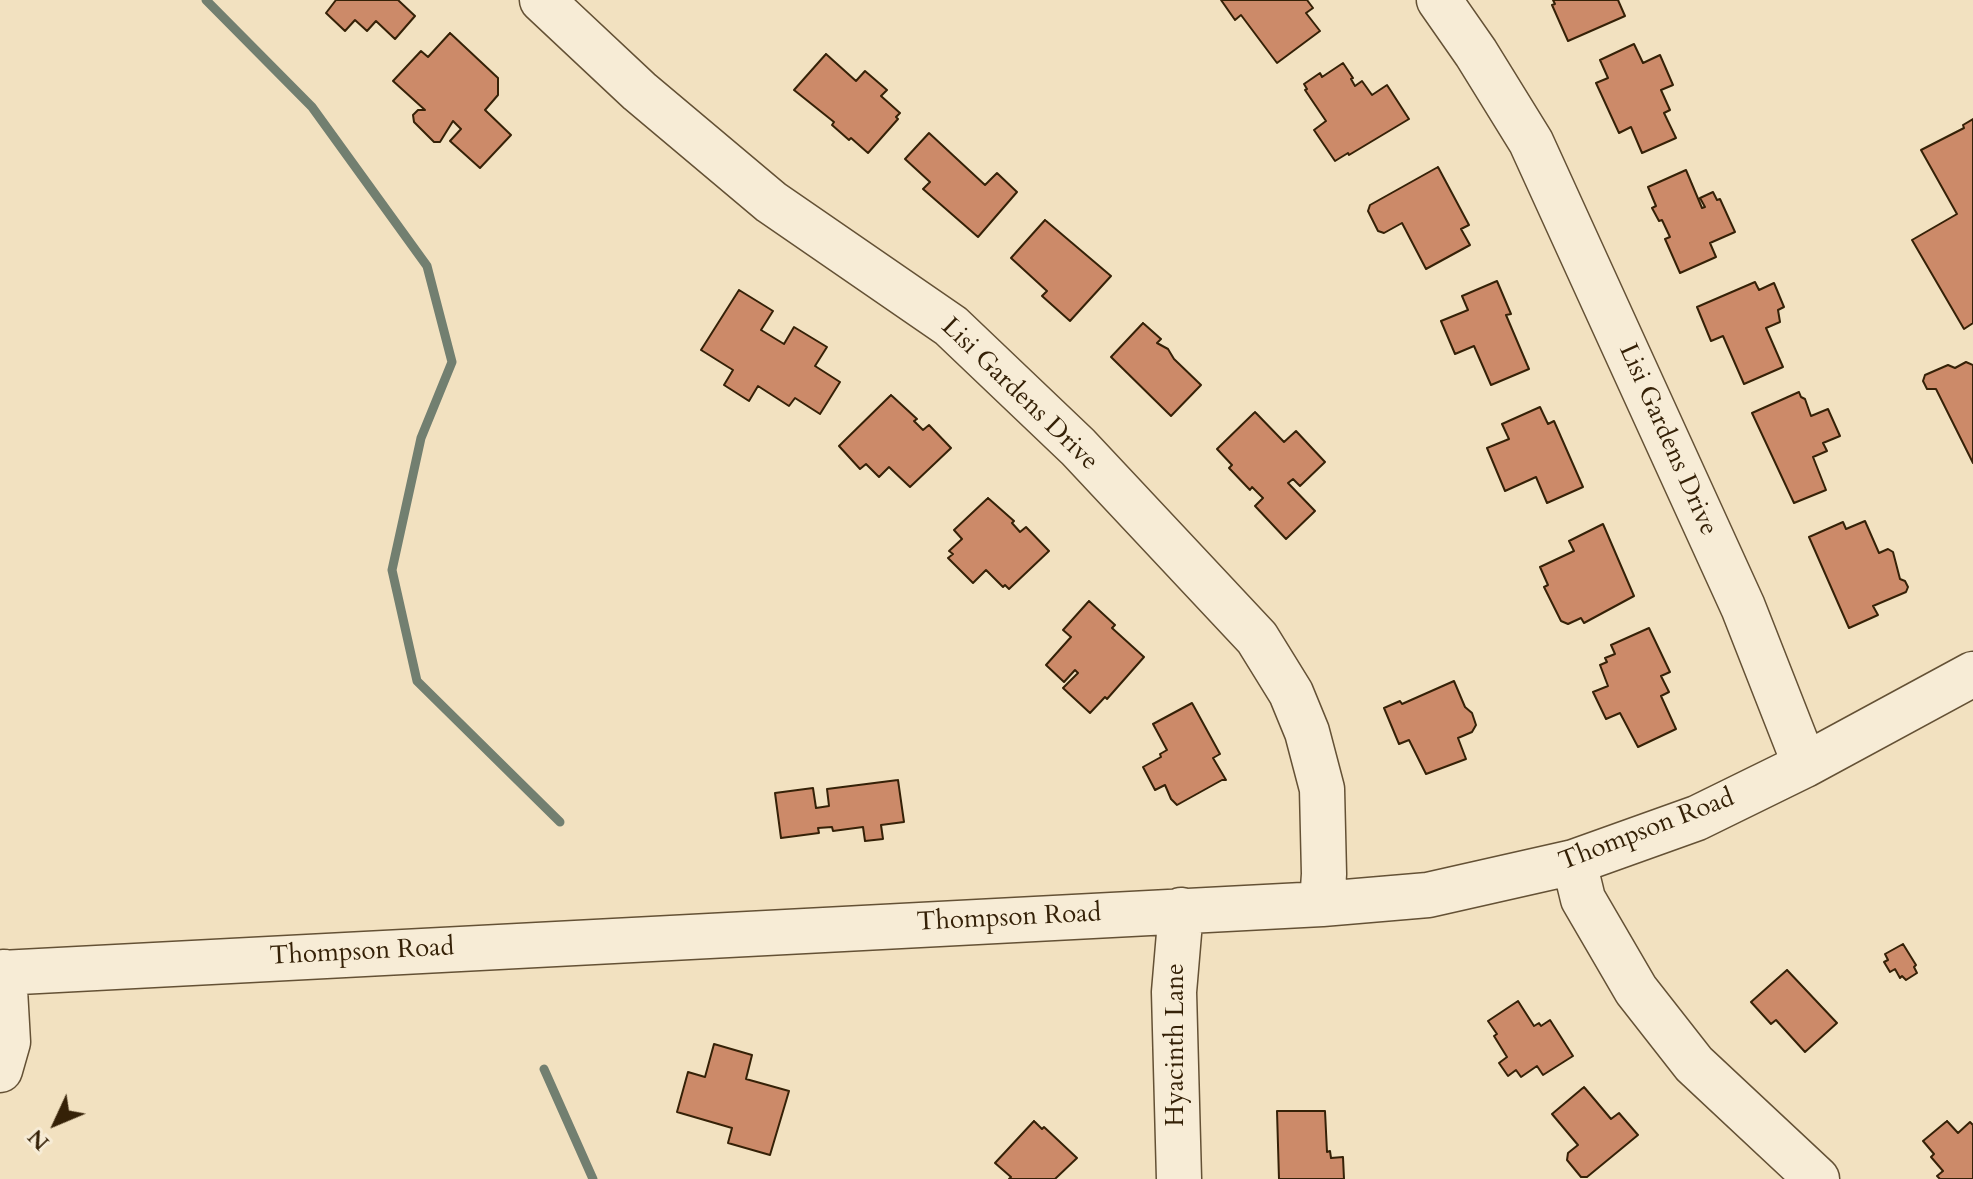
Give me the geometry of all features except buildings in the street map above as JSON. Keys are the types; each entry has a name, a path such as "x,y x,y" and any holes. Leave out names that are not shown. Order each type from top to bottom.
{"street":[{"name":"Lisi Gardens Drive","path":"542,0 639,91 771,202 951,326 1078,447 1257,638 1291,693 1307,732 1322,789 1322,904"},
{"name":"Lisi Gardens Drive","path":"1439,0 1531,142 1743,607 1805,765"},
{"name":"Thompson Road","path":"2,972 1322,904 1428,895 1574,862 1697,818 1805,765 1973,674"},
{"path":"1574,862 1583,899 1636,990 1694,1064 1817,1179"},
{"name":"Hyacinth Lane","path":"1179,1179 1174,992 1181,910"},
{"path":"0,1070 8,1042 2,972"}],"waterway":[{"path":"206,0 312,107 427,266 452,362 421,438 392,570 417,681 560,822"},
{"path":"544,1069 593,1179"}]}
